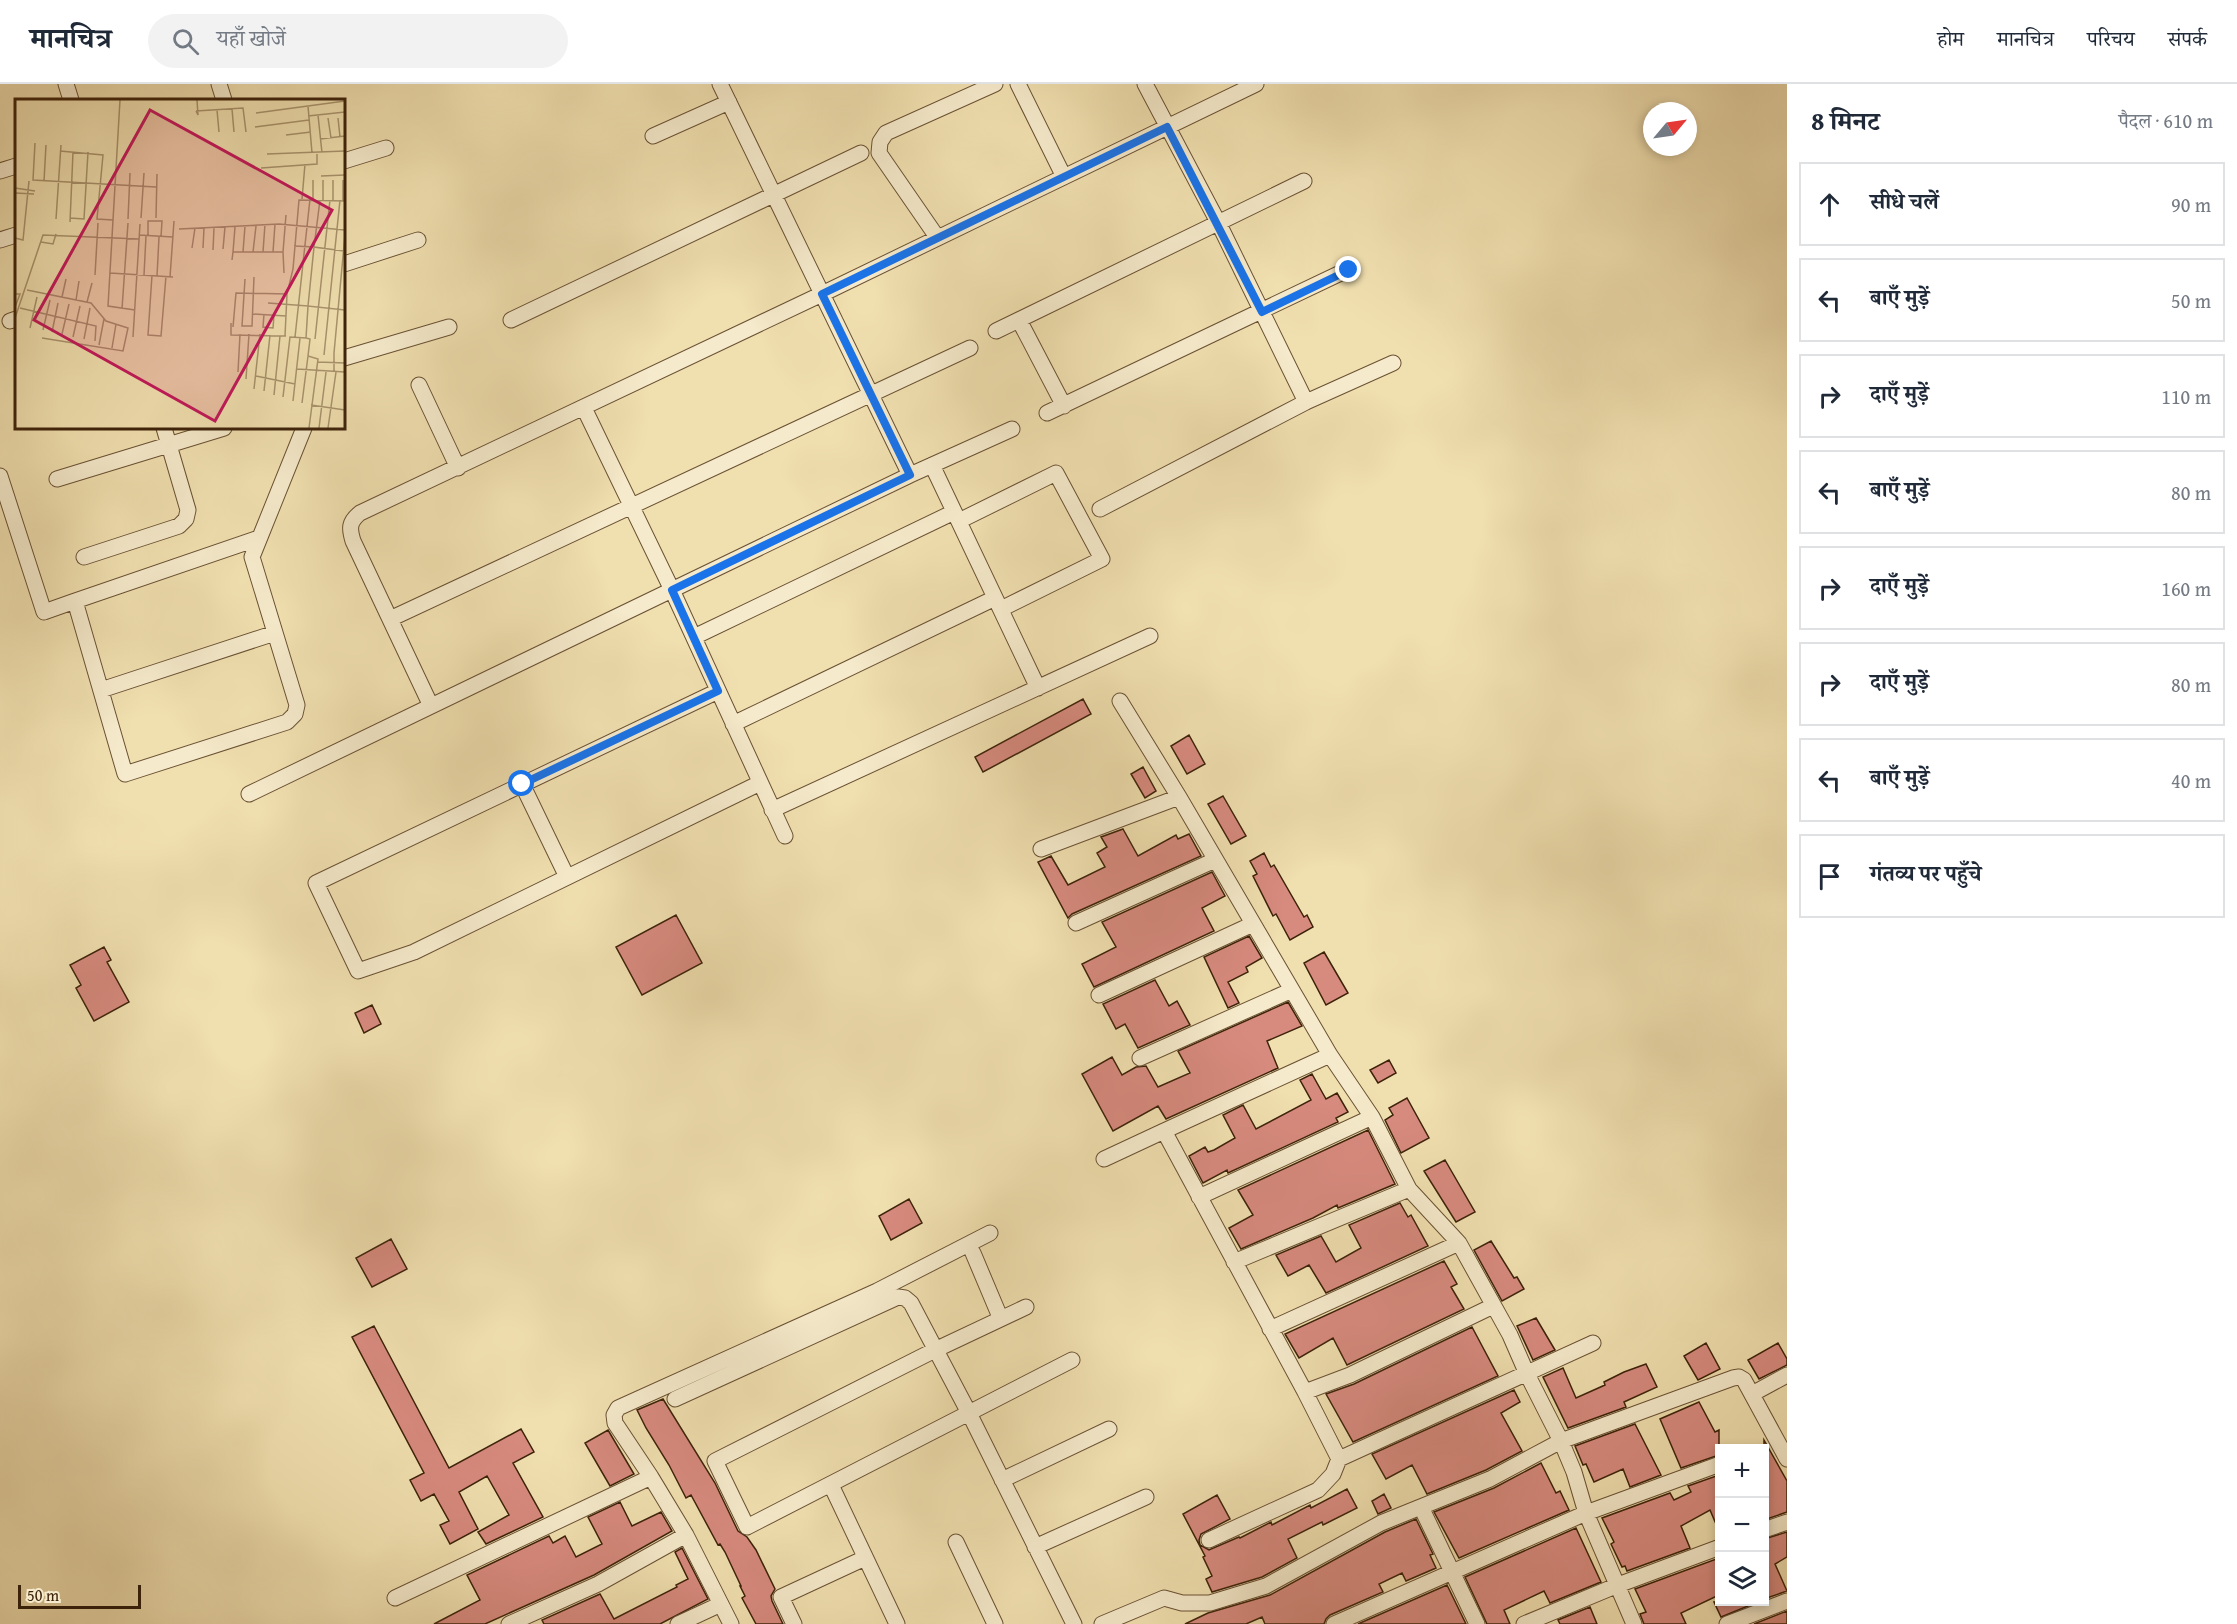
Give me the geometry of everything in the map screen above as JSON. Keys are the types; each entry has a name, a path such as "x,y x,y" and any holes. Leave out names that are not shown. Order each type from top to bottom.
{"street":[{"path":"66,84 71,99"},
{"path":"219,84 224,99"},
{"path":"720,84 910,475"},
{"path":"937,237 879,153 880,142 886,134 995,84"},
{"path":"1018,84 1064,177"},
{"path":"1145,84 1219,224 1306,402"},
{"path":"431,706 353,541 349,529 352,520 360,513 584,408 1256,84"},
{"path":"653,136 729,102"},
{"path":"345,161 386,148"},
{"path":"511,320 861,153"},
{"path":"0,171 15,166"},
{"path":"996,331 1304,182"},
{"path":"0,240 15,235"},
{"path":"345,264 418,240"},
{"path":"1047,413 1349,270"},
{"path":"1019,320 1064,406"},
{"path":"345,358 449,327"},
{"path":"390,619 970,348"},
{"path":"1100,509 1306,402 1393,363"},
{"path":"419,385 458,468"},
{"path":"584,408 672,590 785,836"},
{"path":"84,556 179,526 186,519 188,510 164,429"},
{"path":"57,479 221,429"},
{"path":"75,600 125,774 287,722 295,714 297,705 252,557 304,429"},
{"path":"249,794 910,475 1012,429"},
{"path":"932,465 1038,688"},
{"path":"693,637 1056,472 1102,559 998,603 733,724"},
{"path":"0,476 5,506 44,612 259,538"},
{"path":"101,690 274,633"},
{"path":"772,810 1150,636"},
{"path":"718,691 316,883 358,971 414,952 760,783"},
{"path":"1120,701 1179,796 1330,1055 1372,1117 1409,1189 1459,1243 1510,1335 1561,1441 1574,1472 1586,1513 1634,1624"},
{"path":"522,784 567,877"},
{"path":"1041,849 1179,796"},
{"path":"1076,923 1215,860"},
{"path":"1099,995 1253,924"},
{"path":"1140,1058 1292,990"},
{"path":"1104,1159 1330,1055"},
{"path":"1199,1197 1372,1117"},
{"path":"1164,1131 1339,1459"},
{"path":"1234,1262 1409,1189"},
{"path":"731,1624 686,1535 615,1423 614,1414 618,1408 878,1291 990,1233"},
{"path":"1270,1329 1459,1243"},
{"path":"973,1252 1000,1317"},
{"path":"675,1399 898,1297 905,1298 911,1303 969,1413 1074,1624"},
{"path":"1305,1392 1350,1375 1493,1306"},
{"path":"1026,1307 1000,1317 715,1461 747,1527 1072,1359"},
{"path":"1209,1540 1318,1490 1333,1474 1339,1459 1593,1343"},
{"path":"1752,1394 1787,1375"},
{"path":"1102,1624 1164,1598 1182,1603 1210,1603 1266,1586 1381,1522 1490,1479 1561,1441 1733,1378 1739,1377 1744,1380 1787,1459"},
{"path":"1002,1480 1109,1429"},
{"path":"1769,1447 1778,1443"},
{"path":"1334,1624 1586,1513 1715,1465"},
{"path":"395,1598 651,1477"},
{"path":"831,1485 897,1624"},
{"path":"1035,1547 1146,1497"},
{"path":"1421,1507 1477,1624"},
{"path":"1769,1528 1787,1522"},
{"path":"509,1624 598,1584 686,1535"},
{"path":"956,1542 995,1624"},
{"path":"1524,1624 1715,1549"},
{"path":"794,1624 781,1596 865,1558"},
{"path":"1727,1624 1787,1601"},
{"path":"678,1624 721,1604"}],"building":[{"path":"1083,699 1091,714 983,772 975,757"},
{"path":"1189,735 1205,764 1187,774 1171,746"},
{"path":"1143,767 1156,791 1145,798 1131,774"},
{"path":"1223,796 1246,836 1231,844 1208,804"},
{"path":"1123,829 1138,856 1176,835 1178,839 1189,834 1201,856 1072,914 1068,918 1038,862 1051,856 1068,885 1105,867 1097,853 1107,847 1101,837"},
{"path":"1264,853 1271,867 1274,865 1304,917 1307,915 1313,927 1290,940 1276,914 1273,916 1253,876 1257,874 1250,861"},
{"path":"1212,872 1225,896 1202,908 1214,931 1094,987 1082,964 1116,947 1102,922"},
{"path":"676,915 702,963 642,995 616,947"},
{"path":"1249,936 1262,958 1246,967 1248,972 1228,982 1239,1003 1228,1008 1204,957"},
{"path":"104,947 111,960 107,962 129,1002 94,1021 76,988 81,985 70,965"},
{"path":"1324,952 1348,993 1326,1005 1304,963"},
{"path":"1155,980 1169,1006 1177,1001 1190,1025 1138,1048 1125,1024 1116,1029 1103,1004"},
{"path":"1288,1002 1302,1026 1267,1041 1278,1068 1166,1119 1158,1106 1113,1131 1082,1074 1112,1057 1122,1075 1136,1067 1146,1066 1158,1087 1190,1073 1178,1051"},
{"path":"372,1005 381,1024 364,1033 355,1013"},
{"path":"1389,1060 1396,1073 1378,1083 1370,1070"},
{"path":"1312,1074 1326,1099 1337,1093 1348,1112 1336,1118 1338,1122 1228,1173 1227,1170 1203,1183 1189,1156 1205,1147 1208,1152 1214,1150 1235,1138 1223,1115 1243,1105 1256,1129 1311,1100 1300,1080"},
{"path":"1407,1098 1429,1138 1401,1153 1385,1120 1393,1115 1389,1108"},
{"path":"1368,1130 1395,1184 1338,1208 1337,1205 1313,1218 1241,1249 1229,1228 1253,1215 1238,1190"},
{"path":"1445,1160 1475,1212 1456,1222 1424,1171"},
{"path":"909,1199 922,1223 891,1240 879,1216"},
{"path":"1400,1203 1408,1217 1411,1215 1428,1246 1326,1293 1309,1265 1288,1276 1276,1255 1321,1236 1336,1262 1361,1248 1349,1225"},
{"path":"391,1239 407,1269 372,1287 356,1258"},
{"path":"1491,1241 1514,1278 1517,1277 1524,1289 1502,1301 1474,1250"},
{"path":"1444,1261 1457,1284 1451,1287 1464,1309 1347,1365 1333,1338 1299,1358 1285,1334"},
{"path":"1536,1318 1555,1350 1533,1360 1517,1326"},
{"path":"374,1326 449,1468 521,1429 534,1452 513,1463 543,1517 486,1544 478,1532 509,1515 487,1476 459,1492 478,1529 450,1544 440,1525 449,1521 434,1494 421,1501 410,1480 424,1473 352,1337"},
{"path":"1472,1327 1498,1376 1353,1442 1326,1394 1354,1384"},
{"path":"1706,1343 1720,1369 1698,1380 1684,1356"},
{"path":"1778,1343 1787,1359 1787,1365 1759,1379 1748,1360"},
{"path":"1646,1364 1657,1387 1624,1402 1626,1407 1568,1428 1543,1377 1563,1368 1576,1398 1605,1385 1604,1382 1624,1372"},
{"path":"1514,1390 1520,1402 1501,1413 1522,1451 1486,1470 1427,1494 1412,1465 1386,1479 1372,1454"},
{"path":"663,1399 715,1483 738,1531 747,1537 756,1550 775,1589 771,1596 772,1601 783,1624 756,1624 742,1598 745,1596 725,1552 720,1544 718,1545 691,1495 686,1498 646,1428 637,1410"},
{"path":"1699,1402 1715,1432 1719,1430 1719,1444 1715,1444 1715,1456 1681,1468 1660,1419"},
{"path":"1635,1424 1661,1475 1630,1487 1623,1469 1594,1482 1575,1446"},
{"path":"608,1430 634,1474 610,1486 585,1443"},
{"path":"1769,1449 1787,1481 1787,1512 1769,1518"},
{"path":"1541,1463 1556,1493 1560,1491 1569,1510 1459,1558 1434,1512 1494,1488"},
{"path":"1715,1476 1715,1522 1710,1510 1681,1526 1690,1548 1627,1571 1625,1566 1622,1567 1611,1544 1614,1542 1602,1518 1670,1493 1674,1500 1691,1492 1688,1486"},
{"path":"1347,1489 1357,1508 1288,1539 1297,1558 1262,1577 1212,1592 1206,1579 1212,1576 1203,1557 1205,1556 1183,1514 1217,1495 1230,1519 1201,1534 1200,1545 1209,1550 1240,1538 1271,1522 1272,1525 1310,1505 1311,1508"},
{"path":"1384,1494 1391,1508 1378,1514 1372,1501"},
{"path":"620,1502 632,1526 661,1512 672,1531 594,1575 485,1624 434,1624 480,1600 467,1575 549,1536 553,1543 565,1536 576,1557 602,1544 588,1517"},
{"path":"1416,1519 1433,1554 1430,1555 1436,1568 1406,1581 1402,1573 1379,1584 1383,1592 1330,1615 1324,1624 1265,1624 1262,1617 1246,1624 1185,1624 1208,1613 1270,1595 1385,1532"},
{"path":"1576,1528 1601,1582 1550,1603 1544,1591 1504,1610 1510,1624 1487,1624 1465,1577"},
{"path":"1787,1532 1787,1557 1775,1564 1787,1591 1769,1597 1769,1552 1769,1537"},
{"path":"682,1548 708,1599 660,1624 544,1624 542,1620 600,1594 614,1619 677,1587 676,1585 688,1579 675,1552"},
{"path":"1715,1559 1715,1597 1681,1613 1686,1624 1644,1624 1640,1614 1646,1612 1635,1589"},
{"path":"1447,1585 1466,1624 1358,1624"},
{"path":"1716,1606 1748,1606 1721,1617"},
{"path":"1590,1607 1597,1624 1560,1624 1558,1620"},
{"path":"1787,1611 1787,1624 1754,1624"}],"route":[{"path":"522,784 718,691 672,590 910,475 822,294 1167,127 1219,224 1262,312 1349,270"}]}
